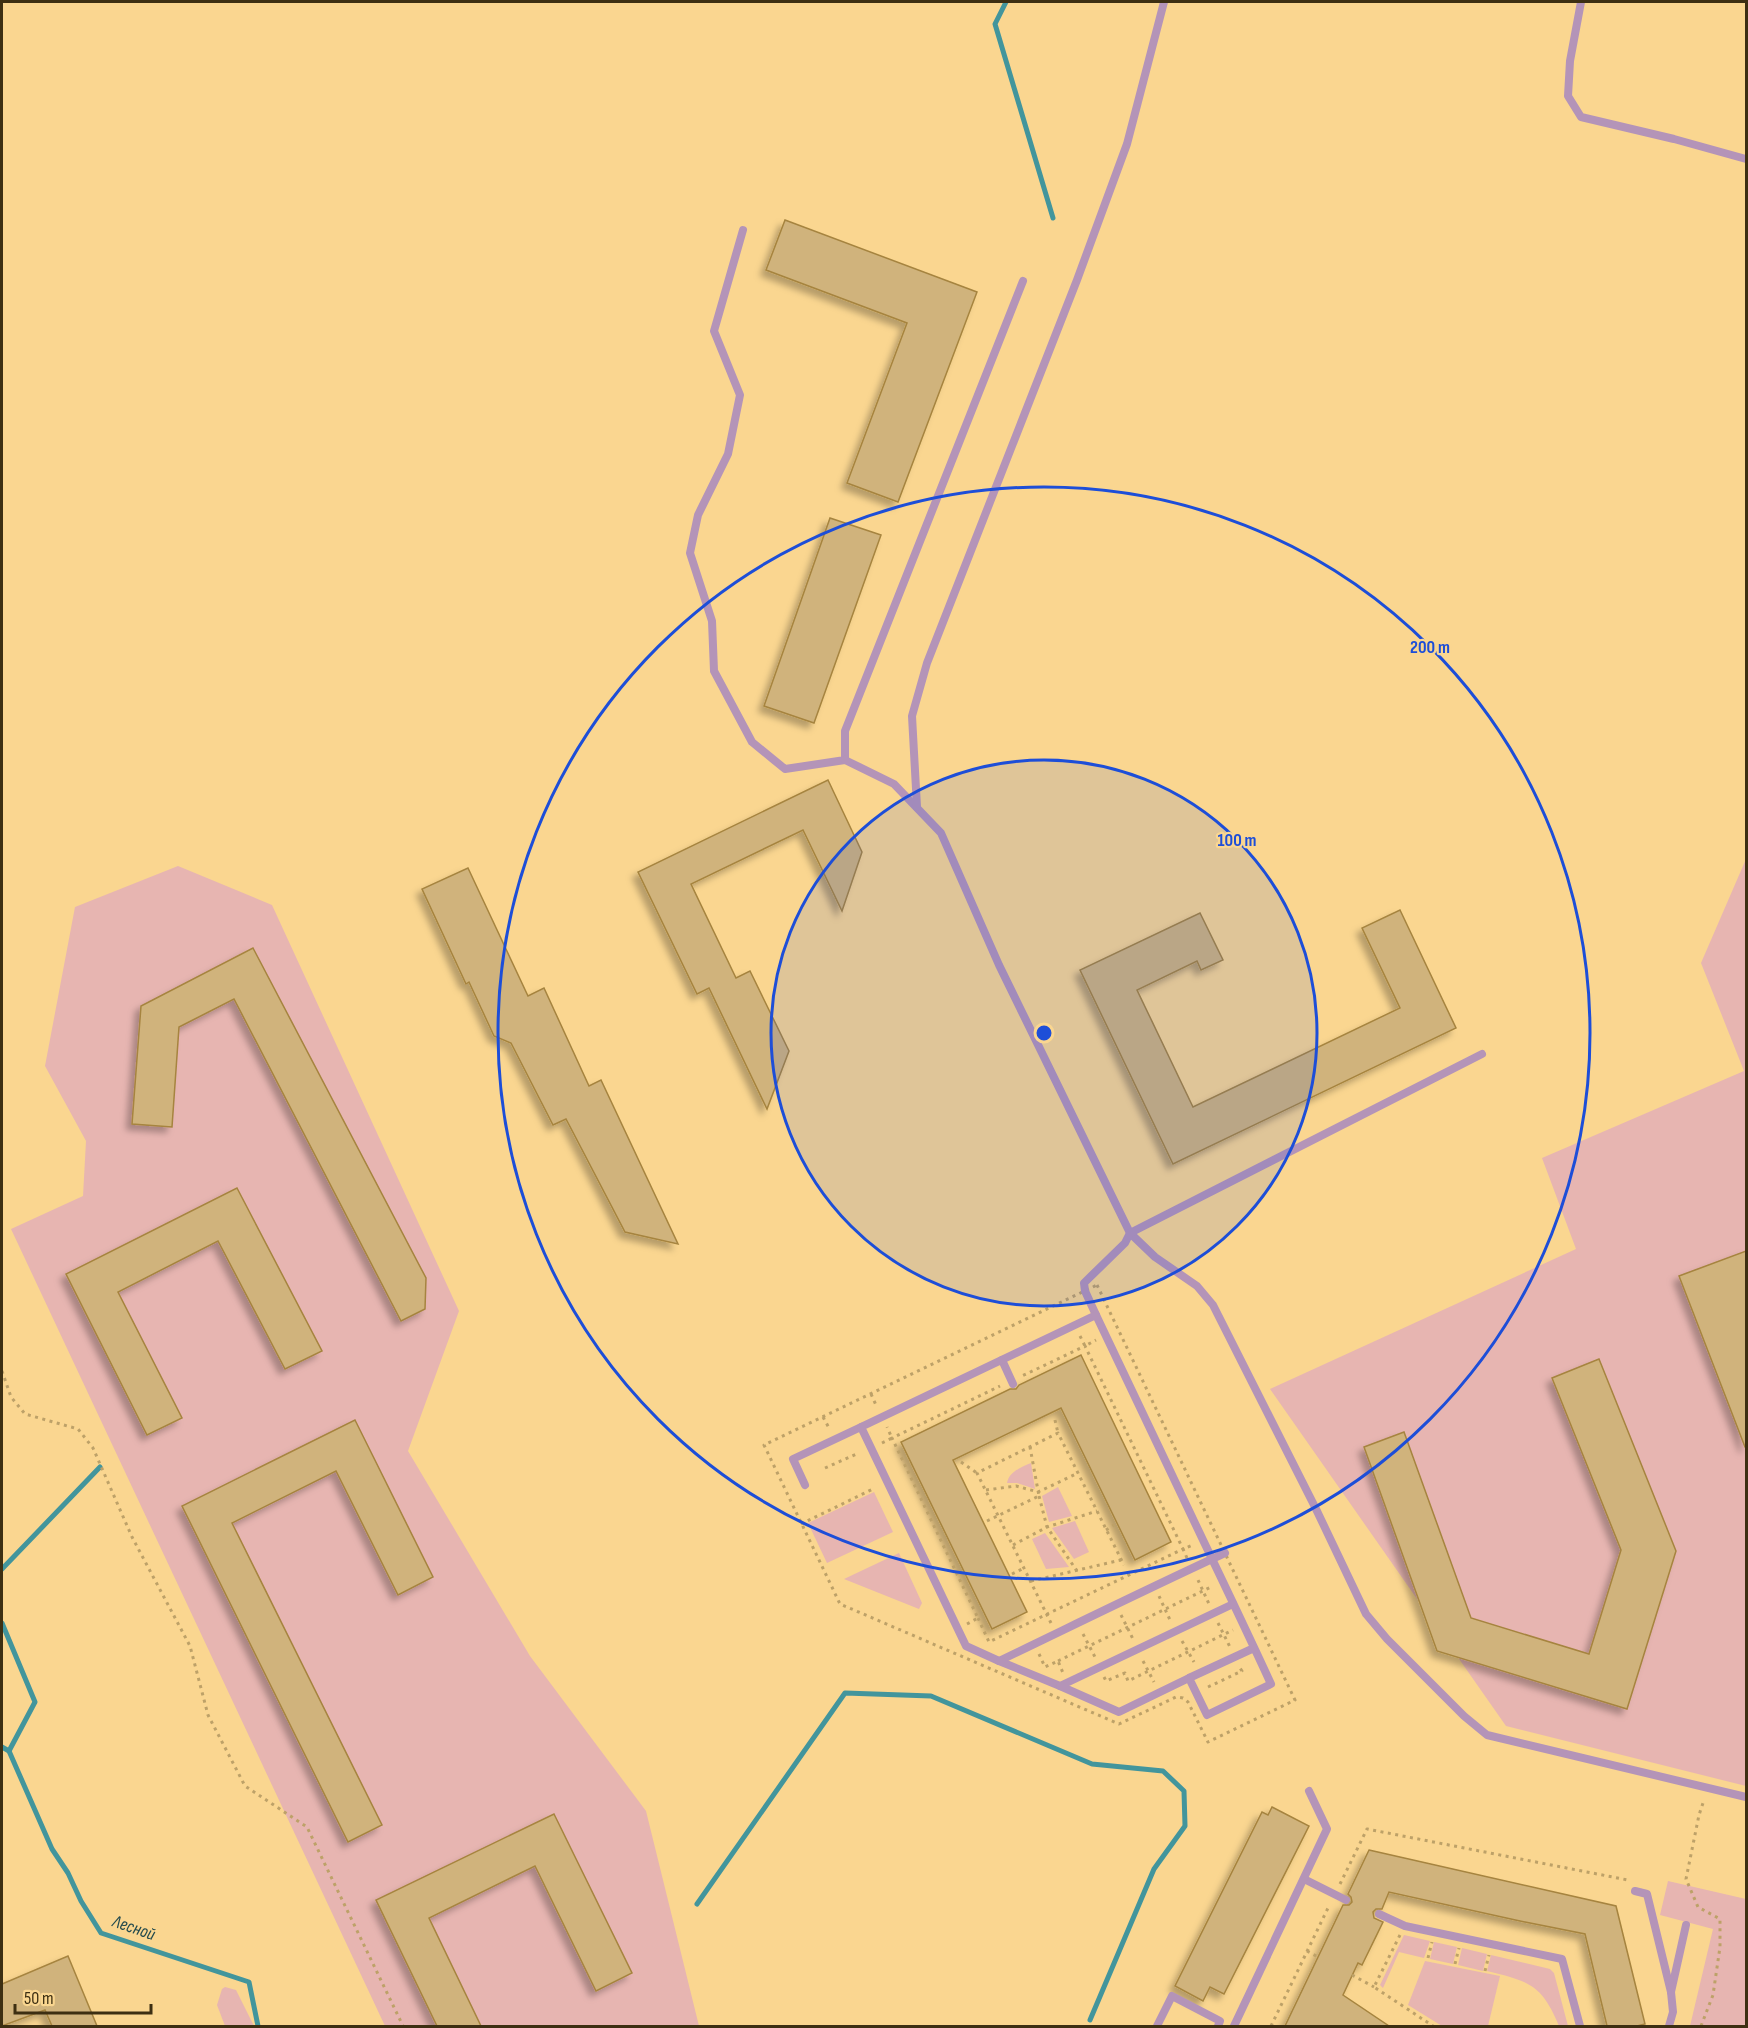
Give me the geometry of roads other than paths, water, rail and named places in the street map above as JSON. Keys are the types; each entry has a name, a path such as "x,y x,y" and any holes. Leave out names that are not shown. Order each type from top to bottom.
{"lane":[{"path":"917,807 912,716 927,663 1077,280 1127,144 1164,2"},
{"path":"1581,2 1570,61 1568,96 1581,117 1746,159"},
{"path":"743,230 714,331 740,394 728,454 698,515 690,553 711,621 714,671 752,742 785,769 844,760 894,784 941,833 999,965 1130,1233 1155,1257 1197,1286 1213,1305 1366,1614 1387,1639 1464,1716 1487,1735 1746,1797"},
{"path":"844,760 845,731 1023,281"},
{"path":"1189,1678 1207,1715 1271,1684 1096,1315 1085,1291 1084,1283 1125,1243 1130,1233 1482,1054"},
{"path":"805,1485 793,1459 1096,1315"},
{"path":"1002,1360 1012,1383"},
{"path":"861,1427 966,1646 1064,1685 1119,1712 1254,1648"},
{"path":"999,1661 1225,1552"},
{"path":"1064,1685 1233,1604"},
{"path":"1234,2026 1327,1829 1310,1791"},
{"path":"1304,1879 1346,1900"},
{"path":"1635,1892 1647,1894 1671,1992 1674,2012 1669,2026"},
{"path":"1379,1914 1405,1926 1562,1959 1580,2026"},
{"path":"1671,1992 1686,1926"},
{"path":"1157,2026 1172,1996 1220,2021 1218,2026"}],"waterway":[{"path":"1006,2 995,24 1053,218"},
{"path":"2,1569 100,1467"},
{"path":"2,1623 35,1702 9,1751"},
{"path":"697,1904 845,1693 931,1696 1092,1764 1163,1771 1184,1791 1185,1826 1154,1869 1090,2020"},
{"name":"Лесной","path":"2,1747 9,1751 52,1849 101,1933 249,1982 258,2026"}]}
